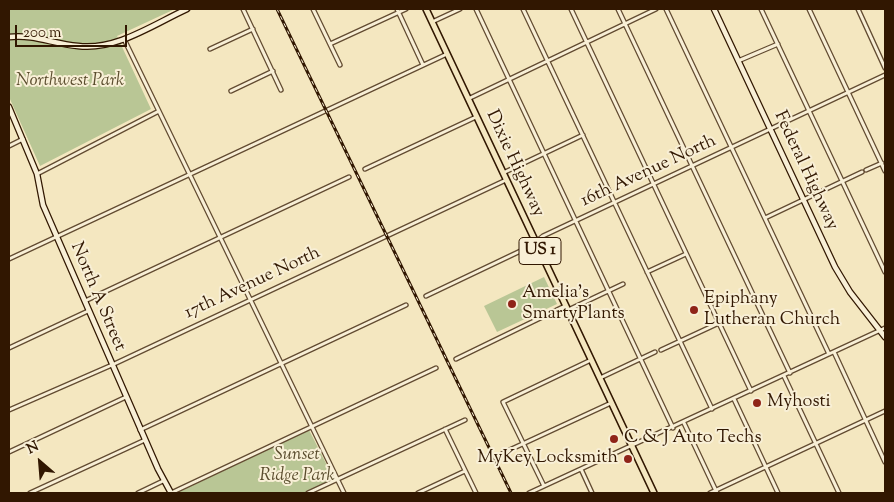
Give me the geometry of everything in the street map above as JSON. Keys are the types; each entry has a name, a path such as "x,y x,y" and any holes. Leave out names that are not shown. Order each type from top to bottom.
{"main road":[{"name":"Dixie Highway","path":"426,9 654,493"}],"street":[{"path":"9,37 32,36 88,47 107,44 123,38 187,9"},
{"path":"243,9 281,90"},
{"path":"313,9 340,65"},
{"path":"330,44 398,10 406,9"},
{"path":"432,22 460,9"},
{"path":"476,9 673,428"},
{"path":"523,9 712,409"},
{"path":"571,9 751,391"},
{"path":"618,9 790,373"},
{"path":"468,99 656,9"},
{"path":"666,9 829,354"},
{"name":"Federal Highway","path":"714,9 803,198 833,268 850,292 883,329 885,337"},
{"path":"761,9 885,272"},
{"path":"809,9 885,171"},
{"path":"858,9 885,68"},
{"path":"398,10 423,65"},
{"path":"210,49 253,29"},
{"path":"123,38 336,480 344,493"},
{"path":"738,61 778,44"},
{"path":"9,259 448,54"},
{"path":"231,91 272,71"},
{"name":"16th Avenue North","path":"426,296 531,246 576,221 885,75"},
{"name":"North A Street","path":"9,107 37,174 42,205 140,430 163,481 171,493"},
{"path":"37,174 159,111"},
{"path":"365,170 477,117"},
{"path":"503,173 583,135"},
{"path":"9,146 23,139"},
{"path":"764,218 803,198 882,163"},
{"path":"84,301 349,177"},
{"name":"17th Avenue North","path":"9,410 112,366 507,180"},
{"path":"647,272 686,254"},
{"path":"456,358 623,284"},
{"path":"140,430 406,305"},
{"path":"9,348 88,311"},
{"path":"661,350 719,323"},
{"path":"530,493 883,329"},
{"path":"600,378 655,352"},
{"path":"834,352 885,462"},
{"path":"544,486 503,402 591,360"},
{"path":"171,493 436,368"},
{"path":"784,376 839,493"},
{"path":"9,452 126,396"},
{"path":"734,399 778,493"},
{"path":"503,453 611,402"},
{"path":"710,493 716,492 885,411"},
{"path":"308,493 465,420"},
{"path":"684,422 716,492"},
{"path":"445,429 476,493"},
{"path":"30,493 145,440"},
{"path":"581,469 592,493"},
{"path":"418,493 465,471"},
{"path":"138,493 163,481"}],"green space":[{"name":"Northwest Park","path":"9,9 175,9 117,36 151,109 40,166 9,97"},
{"path":"544,277 557,304 497,332 484,306"},
{"name":"Sunset Ridge Park","path":"309,430 334,479 303,493 177,493"}],"railway":[{"path":"277,9 511,493"}],"place":[{"name":"Amelia's SmartyPlants","path":"512,304"},
{"name":"Epiphany Lutheran Church","path":"694,310"},
{"name":"Myhosti","path":"757,403"},
{"name":"C & J Auto Techs","path":"614,439"},
{"name":"MyKey Locksmith","path":"628,459"}]}
